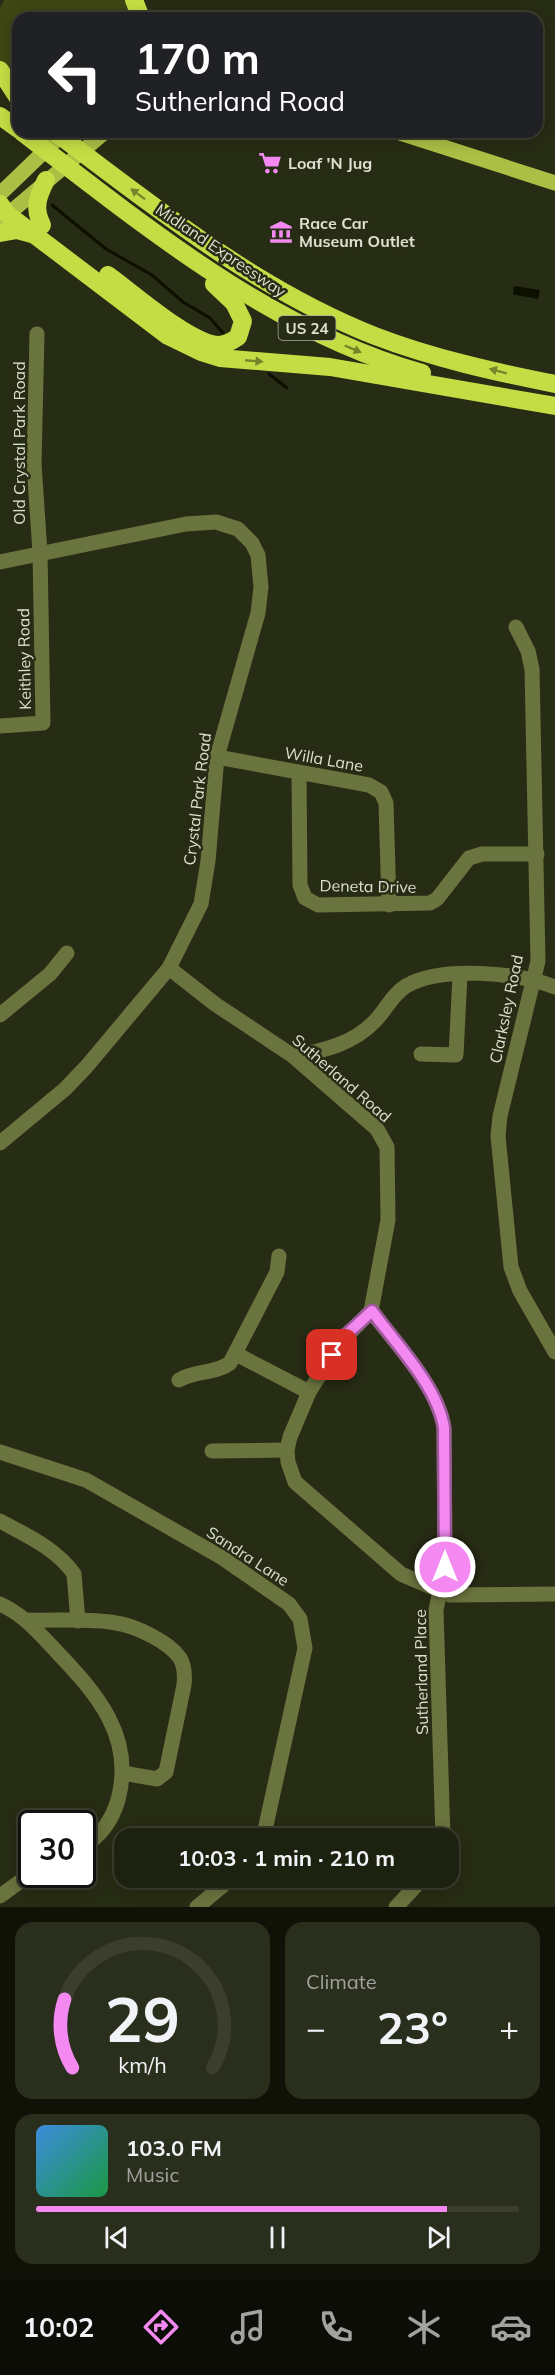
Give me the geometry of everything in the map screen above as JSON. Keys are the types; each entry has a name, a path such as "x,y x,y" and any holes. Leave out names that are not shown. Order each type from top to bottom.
{"highway":[{"path":"0,70 12,89"},
{"name":"Midland Expressway","path":"30,138 90,184 233,285 290,319 343,345 397,366 555,405"},
{"name":"Midland Expressway","path":"63,138 256,276 331,317 377,337 428,353 555,384"},
{"path":"46,180 37,203 38,218 43,233 168,336 201,352 220,358 349,370 555,405"},
{"path":"5,209 190,334 217,345 235,339 243,326 242,316 227,294 181,259 133,214"},
{"path":"0,232 17,230 43,233"}],"main road":[{"path":"0,194 61,138"},
{"path":"5,209 46,180 98,138"},
{"path":"416,138 555,183"},
{"path":"0,180 23,172"}],"street":[{"name":"Old Crystal Park Road","path":"37,334 34,464 40,552"},
{"name":"Crystal Park Road","path":"0,562 40,552 204,522 227,524 238,529 252,543 260,569 260,600 217,757 204,893 196,914 169,968 87,1066 0,1143"},
{"name":"Keithley Road","path":"0,726 43,723 40,552"},
{"name":"Clarksley Road","path":"516,627 528,651 532,669 538,961 500,1116 498,1136 511,1267 520,1291 555,1352"},
{"name":"Willa Lane","path":"217,757 369,785 381,792 386,803 389,905"},
{"name":"Deneta Drive","path":"299,773 300,885 305,898 318,905 430,903 437,899 463,864 475,856 537,854"},
{"path":"0,1015 50,974 67,952"},
{"name":"Sutherland Road","path":"169,968 215,1004 293,1056 377,1129 387,1147 388,1220 372,1311"},
{"path":"421,1054 456,1055 460,975"},
{"path":"293,1056 329,1049 359,1034 377,1018 399,992 416,981 460,975 505,975 535,979 555,987"},
{"path":"179,1380 191,1373 225,1366 237,1353 278,1272 279,1256"},
{"path":"372,1311 340,1343 309,1392 290,1437 287,1450 291,1472 301,1489 401,1574 450,1595 464,1597 555,1594"},
{"name":"Sutherland Place","path":"372,1311 431,1391 443,1418 445,1567 438,1589 436,1610 443,1828"},
{"path":"237,1353 309,1392"},
{"path":"212,1451 287,1450"},
{"name":"Sandra Lane","path":"0,1452 86,1480 221,1557 275,1593 289,1604 300,1619 305,1648 265,1828"},
{"path":"0,1521 48,1548 71,1569 74,1574 78,1621"},
{"path":"0,1604 28,1620 74,1670 100,1703 118,1738 123,1773 116,1805 110,1819 96,1837"},
{"path":"28,1620 108,1622 129,1626 172,1650 183,1664 184,1685 166,1773 157,1779 123,1773"},
{"path":"0,1896 18,1883"},
{"path":"197,1907 220,1888"},
{"path":"396,1907 414,1888"}],"green space":[{"path":"4,0 127,0 132,12 12,12 12,81 0,66 0,8"}],"shaded area":[{"path":"514,286 540,290 538,299 513,294"}],"waterway":[{"path":"52,205 106,249 152,275 183,302 210,318 223,333"},
{"path":"269,374 287,388"}],"place":[{"name":"Loaf 'N Jug","path":"270,163"},
{"name":"Race Car Museum Outlet","path":"281,232"}],"route":[{"path":"332,1355 347,1334 372,1311 431,1391 439,1406 444,1428 445,1567"}]}
